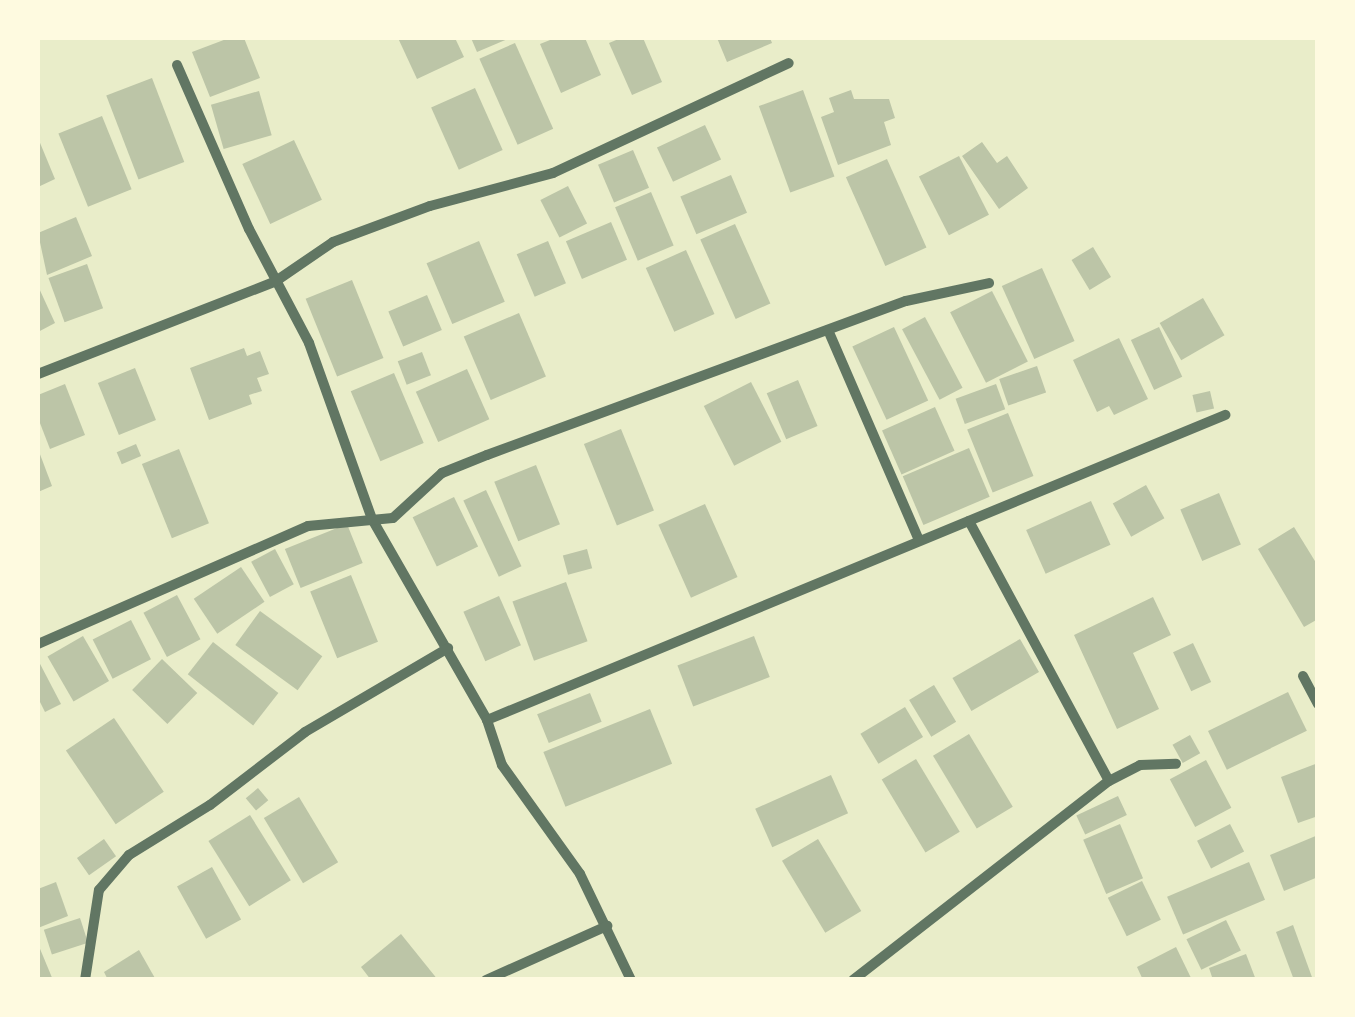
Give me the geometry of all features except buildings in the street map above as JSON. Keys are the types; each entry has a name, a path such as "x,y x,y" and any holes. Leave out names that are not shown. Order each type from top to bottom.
{"street":[{"path":"38,374 276,281 333,242 430,206 553,173 789,63"},
{"path":"177,65 276,281 309,343 372,519 487,720 502,765 580,874 631,980"},
{"path":"38,644 308,526 393,518 457,467 906,302 989,282"},
{"path":"828,330 918,538"},
{"path":"487,720 655,655 918,538 969,522 1224,415"},
{"path":"969,522 1109,780"},
{"path":"85,980 99,890 128,855 210,805 304,732 448,648"},
{"path":"1304,676 1318,704"},
{"path":"853,980 1109,780 1140,764 1176,764"},
{"path":"486,980 607,926"}]}
